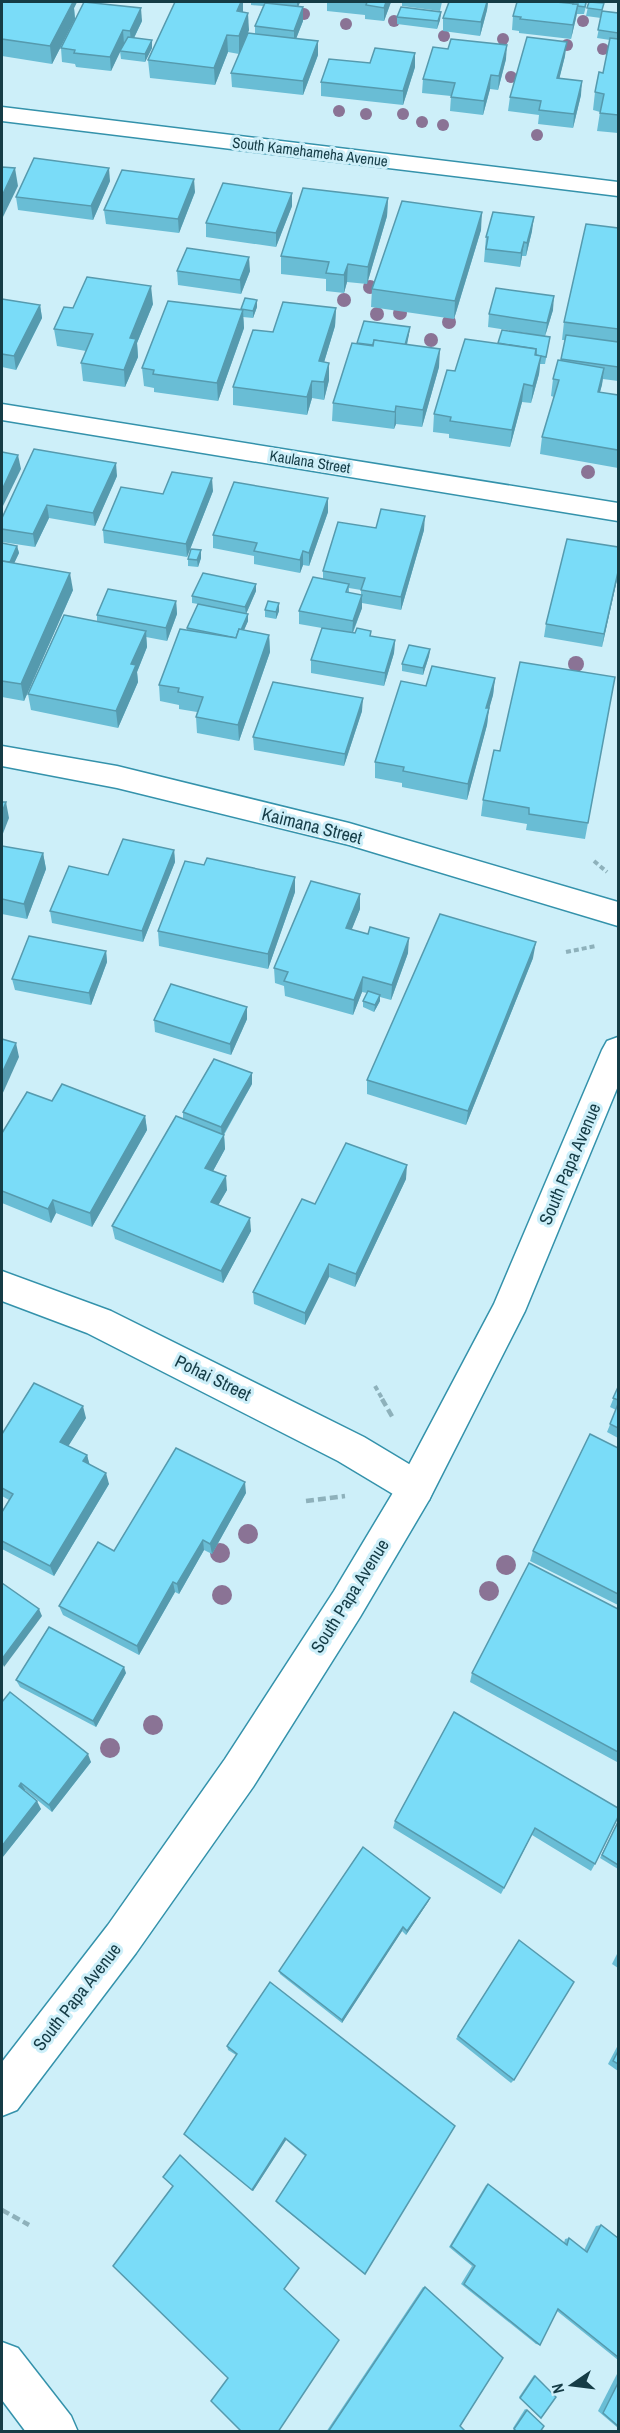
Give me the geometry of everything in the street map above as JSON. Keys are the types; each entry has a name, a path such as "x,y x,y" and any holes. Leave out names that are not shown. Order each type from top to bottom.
{"street":[{"name":"South Kamehameha Avenue","path":"2,114 618,189"},
{"name":"Kaulana Street","path":"2,412 618,512"},
{"name":"Kaimana Street","path":"2,756 117,777 349,834 618,914"},
{"name":"South Papa Avenue","path":"2,2095 122,1939 239,1773 347,1604 416,1488 508,1311 618,1050"},
{"name":"Pohai Street","path":"2,1286 99,1322 351,1449 416,1488"},
{"path":"2,2364 55,2432"}],"path":[{"path":"566,952 606,944"},
{"path":"375,1386 393,1418"},
{"path":"306,1501 345,1496"},
{"path":"2,2210 29,2224"}],"building":[{"path":"2,2 73,2 50,46 2,39"},
{"path":"84,2 141,8 130,31 123,30 110,57 74,53 75,50 61,48"},
{"path":"175,2 241,2 237,11 248,13 239,36 227,35 214,68 148,60"},
{"path":"367,2 386,2 384,8 366,5"},
{"path":"449,2 487,2 481,22 443,18"},
{"path":"517,2 578,4 573,25 520,19 521,17 513,16"},
{"path":"574,2 586,2 585,7 573,4"},
{"path":"589,2 604,3 602,10 587,8"},
{"path":"265,3 303,7 294,31 255,26"},
{"path":"401,7 441,12 438,21 397,17"},
{"path":"602,11 618,13 618,33 598,30"},
{"path":"248,33 318,41 303,81 231,73"},
{"path":"128,37 152,40 145,54 120,51"},
{"path":"527,37 567,42 557,78 582,81 574,114 539,110 541,101 510,97"},
{"path":"610,38 618,39 618,115 600,113 604,94 595,92 599,72 603,73"},
{"path":"451,39 507,45 499,76 491,75 484,101 451,97 455,83 423,79 433,47 448,49"},
{"path":"375,48 415,53 403,91 321,82 329,59 370,63"},
{"path":"34,158 109,168 91,206 16,197"},
{"path":"2,167 15,168 2,196"},
{"path":"122,170 194,179 178,219 104,210"},
{"path":"223,183 292,193 276,233 206,223"},
{"path":"303,188 388,198 368,267 348,264 344,275 326,273 329,262 281,256"},
{"path":"402,201 482,212 455,301 372,289"},
{"path":"493,212 534,217 527,243 524,242 521,253 486,249 488,237 486,237"},
{"path":"586,224 618,228 618,329 564,322"},
{"path":"187,248 249,257 240,280 177,271"},
{"path":"87,277 151,286 130,338 136,339 124,370 81,363 93,334 54,329 64,307 73,308"},
{"path":"496,288 554,296 547,323 489,314"},
{"path":"245,298 257,300 253,311 241,309"},
{"path":"2,299 40,305 14,356 2,354"},
{"path":"168,301 243,310 217,383 153,374 154,370 142,368"},
{"path":"283,302 336,308 319,361 329,363 324,382 312,381 307,397 233,387 253,330 273,332"},
{"path":"364,321 410,327 405,345 374,340 373,345 357,343"},
{"path":"502,330 550,337 546,357 536,355 536,349 498,343"},
{"path":"566,335 618,342 618,367 561,359"},
{"path":"465,339 536,349 535,355 541,356 533,386 524,384 512,430 450,421 451,417 434,414 447,370 455,371"},
{"path":"374,340 440,349 423,410 396,406 395,412 333,403 352,343 373,346"},
{"path":"558,360 604,368 598,392 618,395 618,450 542,437 559,380 553,379"},
{"path":"34,449 116,463 93,513 47,505 33,534 2,529 2,518"},
{"path":"2,452 18,455 2,490"},
{"path":"172,472 212,478 186,544 103,530 121,487 163,494"},
{"path":"234,482 328,498 309,553 303,551 300,560 254,551 257,543 213,535"},
{"path":"381,509 425,516 401,597 361,590 365,578 323,571 338,522 376,528"},
{"path":"567,539 618,547 618,572 604,634 546,624"},
{"path":"2,543 17,546 10,562 2,561"},
{"path":"191,549 201,550 197,560 188,559"},
{"path":"2,561 70,573 21,684 2,681"},
{"path":"203,573 256,584 245,607 192,596"},
{"path":"313,577 349,584 346,592 362,595 353,621 299,611"},
{"path":"108,589 176,601 166,628 97,615"},
{"path":"268,601 279,603 276,612 265,610"},
{"path":"198,604 248,614 236,638 187,628"},
{"path":"64,615 146,631 131,664 136,665 116,711 28,694"},
{"path":"322,628 355,633 357,628 371,631 370,636 395,640 385,673 311,660"},
{"path":"180,629 236,638 239,629 269,635 238,725 196,717 203,697 178,692 179,688 159,685"},
{"path":"409,645 430,649 423,668 402,664"},
{"path":"520,662 615,677 588,823 529,814 529,808 483,800 494,750 500,751"},
{"path":"432,666 495,678 468,784 403,771 404,767 375,762 401,681 426,686"},
{"path":"273,682 363,698 345,754 253,737"},
{"path":"123,839 174,850 142,931 50,911 69,866 108,875"},
{"path":"2,846 43,853 24,904 2,899"},
{"path":"207,858 295,877 268,954 158,931 185,861 204,865"},
{"path":"311,881 360,894 346,928 368,934 370,927 409,938 392,985 363,977 354,1000 284,981 288,972 274,968"},
{"path":"440,914 536,942 468,1111 367,1080"},
{"path":"29,936 106,951 89,993 12,979"},
{"path":"171,984 247,1007 230,1044 154,1020"},
{"path":"368,991 380,995 375,1005 363,1001"},
{"path":"2,1039 16,1043 2,1073"},
{"path":"214,1059 252,1073 221,1127 183,1112"},
{"path":"62,1084 145,1116 90,1213 53,1200 48,1209 2,1191 2,1133 27,1092 52,1101"},
{"path":"176,1116 224,1135 205,1168 226,1176 211,1202 250,1218 221,1271 112,1226"},
{"path":"346,1143 407,1165 356,1274 329,1264 305,1313 253,1292 302,1199 315,1204"},
{"path":"34,1383 83,1406 60,1442 87,1455 83,1461 106,1473 50,1566 2,1541 2,1512 13,1494 2,1488 2,1434"},
{"path":"618,1387 618,1400 613,1398"},
{"path":"618,1404 618,1428 610,1424"},
{"path":"590,1434 618,1448 618,1594 533,1551"},
{"path":"176,1448 245,1482 210,1544 203,1540 177,1584 173,1582 137,1646 59,1606 98,1542 114,1551"},
{"path":"529,1563 618,1609 618,1752 472,1673"},
{"path":"2,1583 39,1609 2,1659"},
{"path":"49,1627 124,1667 93,1721 16,1680"},
{"path":"10,1692 88,1754 49,1805 21,1783 19,1786 37,1801 2,1846 2,1702"},
{"path":"454,1712 618,1808 618,1817 595,1864 535,1828 504,1888 395,1821"},
{"path":"618,1822 618,1865 602,1855"},
{"path":"363,1847 430,1898 407,1931 403,1927 342,2020 279,1971"},
{"path":"519,1940 574,1982 514,2080 458,2036"},
{"path":"270,1982 455,2126 365,2274 276,2201 306,2155 285,2138 252,2190 184,2134 237,2054 227,2046"},
{"path":"618,2051 618,2064 613,2061"},
{"path":"180,2155 299,2268 284,2289 339,2340 278,2432 242,2432 211,2401 228,2378 113,2266 173,2186 163,2177"},
{"path":"488,2184 567,2245 569,2238 587,2252 601,2225 618,2238 618,2357 558,2309 540,2345 464,2284 475,2266 451,2246"},
{"path":"425,2287 503,2358 460,2426 466,2432 328,2432"},
{"path":"535,2376 556,2397 541,2418 520,2398"},
{"path":"618,2383 618,2426 603,2413"},
{"path":"527,2410 544,2426 540,2432 517,2432 514,2429"}]}
